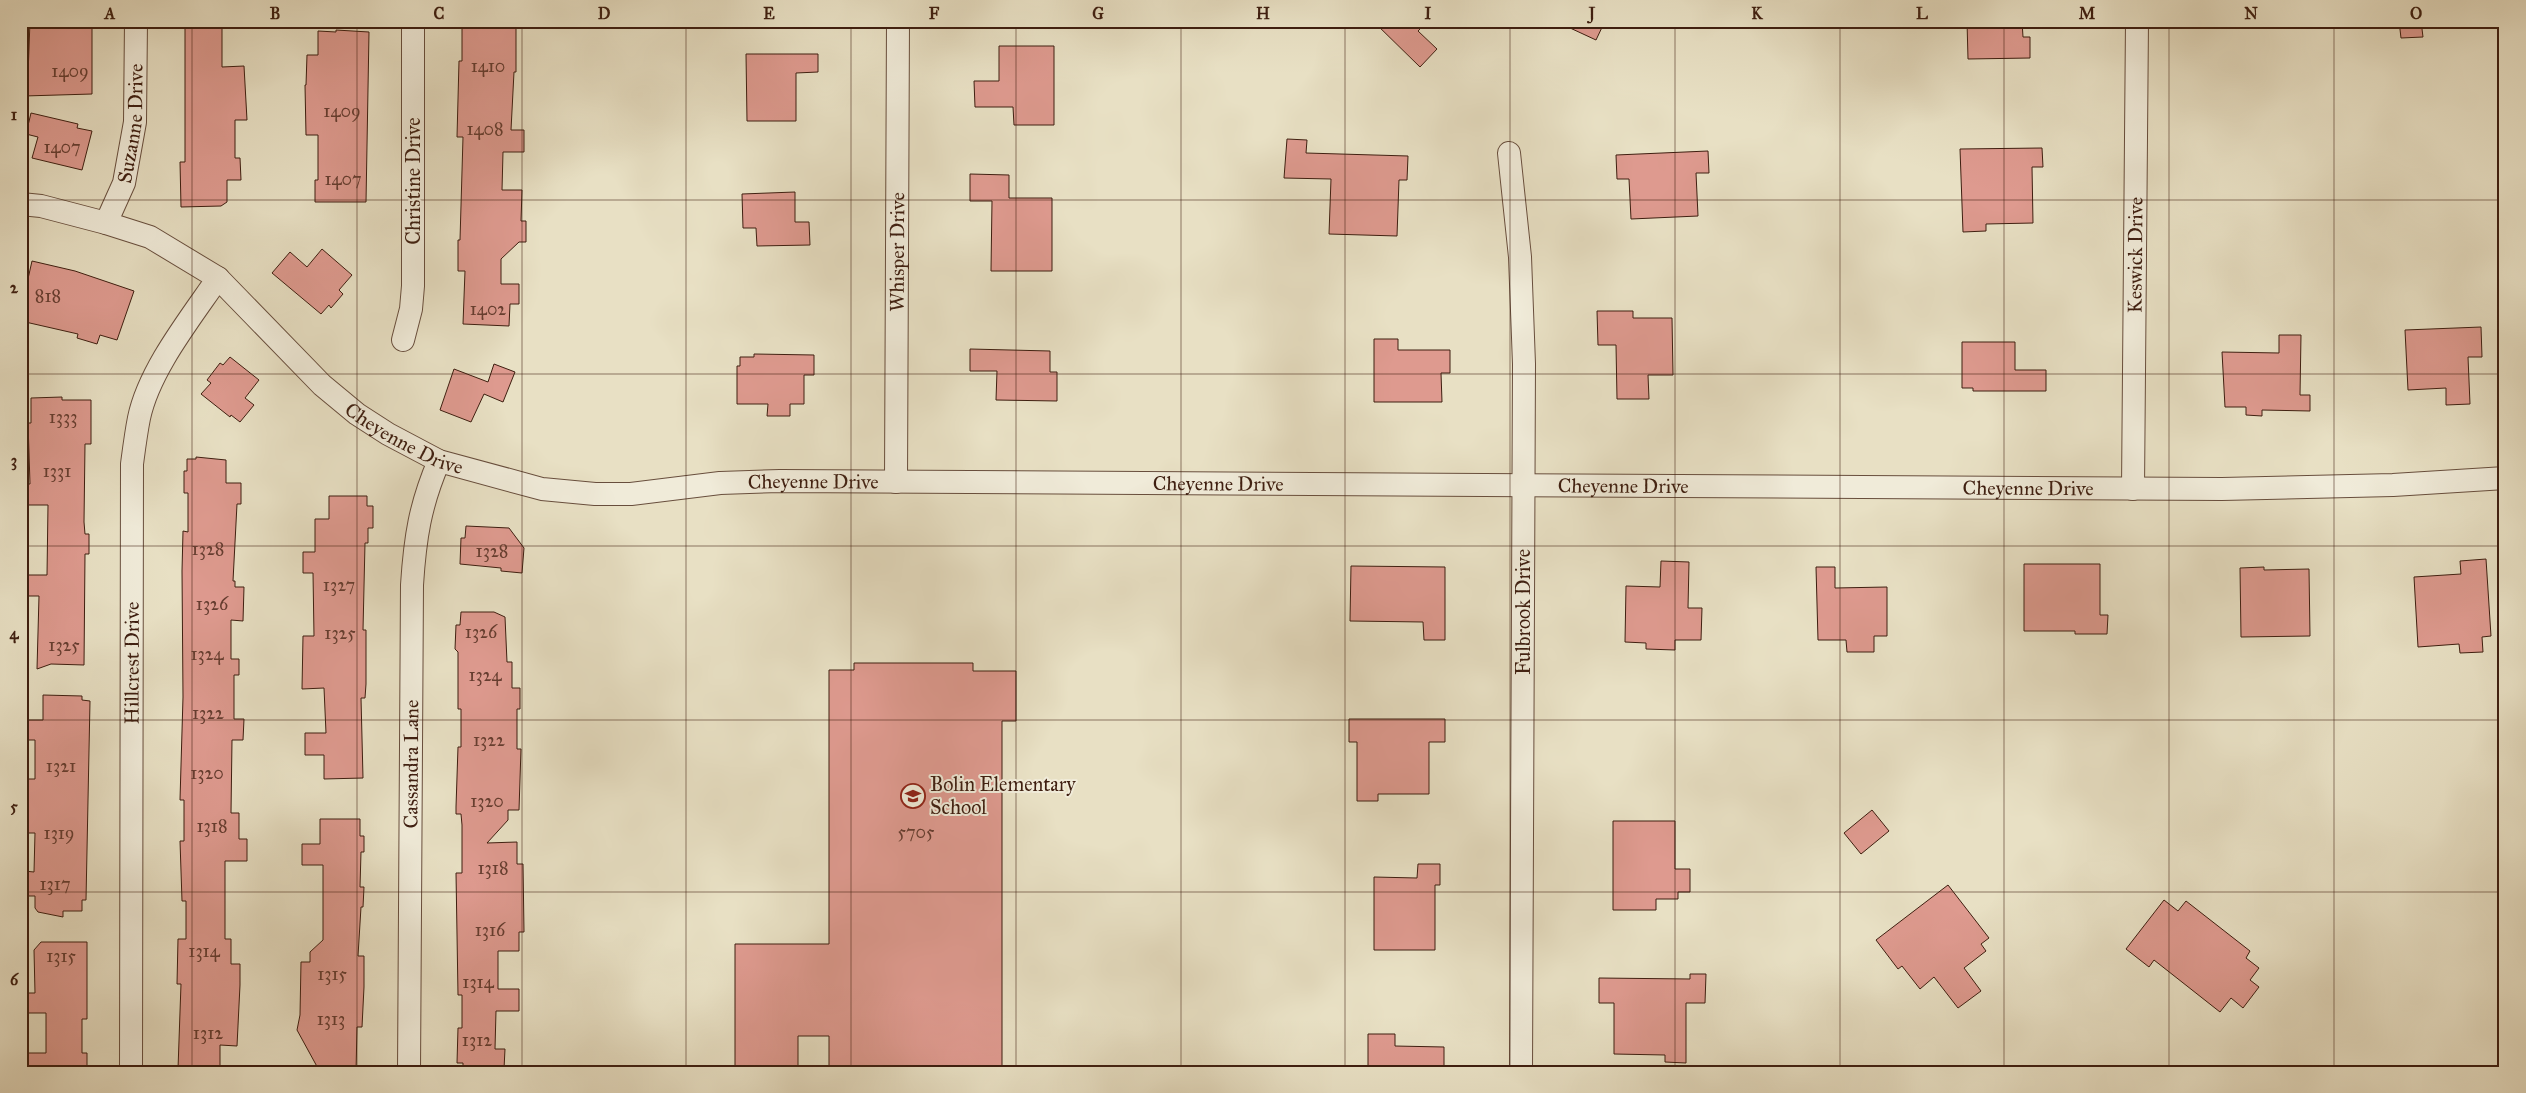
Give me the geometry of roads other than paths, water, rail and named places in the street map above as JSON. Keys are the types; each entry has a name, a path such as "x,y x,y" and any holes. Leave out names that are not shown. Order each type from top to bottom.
{"street":[{"name":"Suzanne Drive","path":"106,223 124,183 135,122 136,21"},
{"name":"Christine Drive","path":"404,340 411,309 413,286 413,21"},
{"name":"Whisper Drive","path":"896,482 898,21"},
{"name":"Keswick Drive","path":"2133,489 2137,21"},
{"name":"Fulbrook Drive","path":"1509,153 1516,207 1523,311 1521,1072"},
{"name":"Cheyenne Drive","path":"21,204 41,206 150,237 218,278 322,385 343,403 388,434 439,461 542,489 613,494 644,493 720,482 2133,489 2368,486 2505,478"},
{"name":"Hillcrest Drive","path":"130,1072 132,464 139,418 146,395 167,353 218,278"},
{"name":"Cassandra Lane","path":"409,1072 412,585 415,544 425,494 439,461"}],"place":[{"name":"Bolin Elementary School","path":"913,796"}]}
